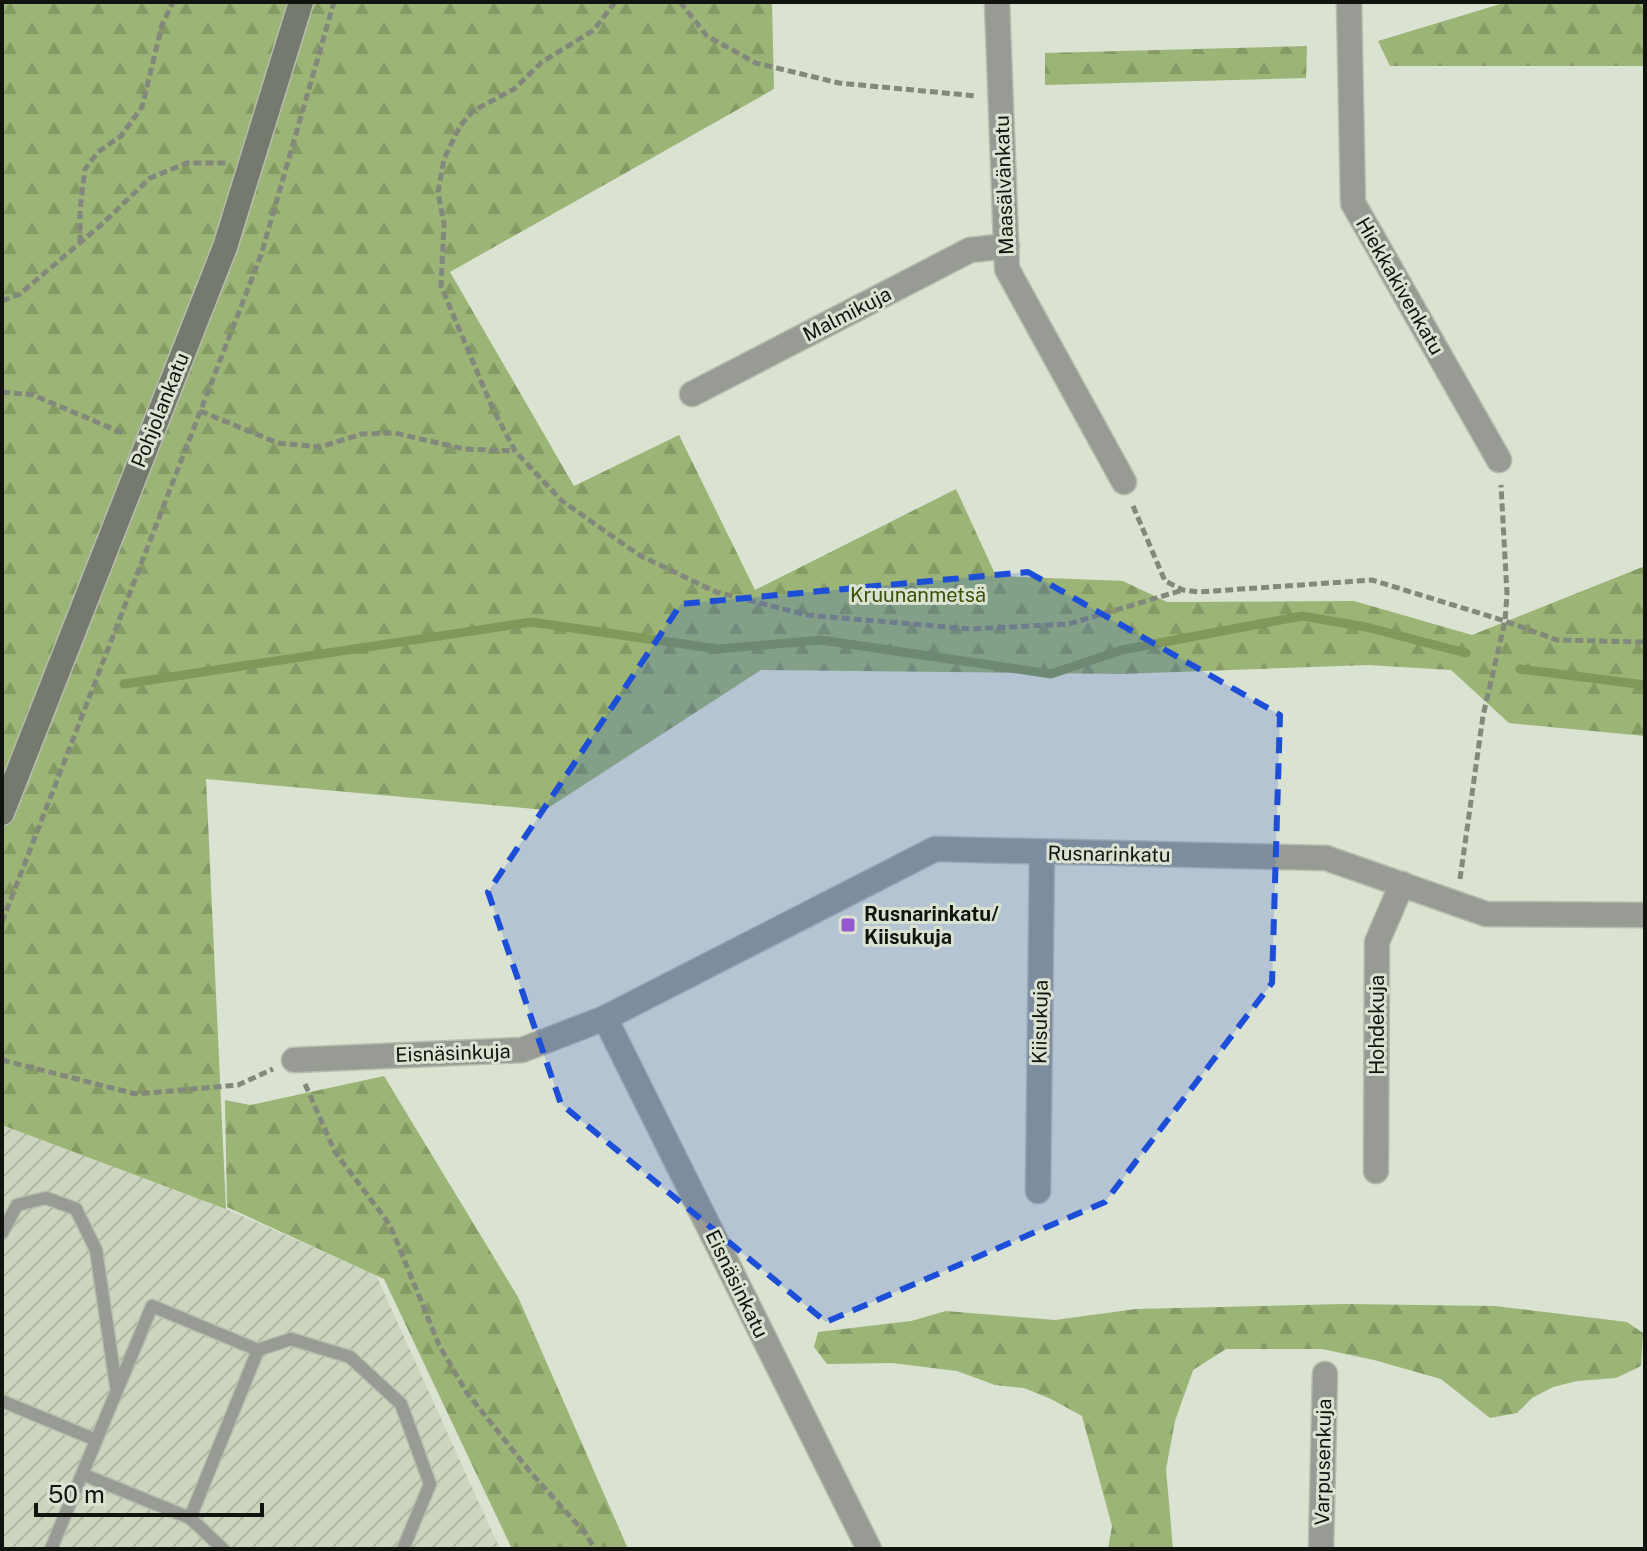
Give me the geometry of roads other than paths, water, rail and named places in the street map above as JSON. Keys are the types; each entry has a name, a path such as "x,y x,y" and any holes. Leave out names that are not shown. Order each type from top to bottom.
{"main road":[{"name":"Pohjolankatu","path":"2,813 225,247 301,2"}],"street":[{"name":"Maasälvänkatu","path":"997,2 1007,269 1124,482"},
{"name":"Hiekkakivenkatu","path":"1349,2 1353,203 1499,460"},
{"name":"Malmikuja","path":"692,394 970,250 1007,246"},
{"name":"Rusnarinkatu","path":"605,1018 935,849 1326,858 1486,914 1645,915"},
{"name":"Kiisukuja","path":"1038,1191 1042,853"},
{"name":"Hohdekuja","path":"1376,1171 1377,942 1402,884"},
{"name":"Eisnäsinkuja","path":"294,1060 522,1050 605,1018"},
{"name":"Eisnäsinkatu","path":"605,1018 869,1549"},
{"name":"Varpusenkuja","path":"1321,1549 1325,1374"}],"lane":[{"path":"2,1233 17,1205 46,1198 76,1209 96,1250 117,1390"},
{"path":"51,1549 152,1306 258,1350 291,1339 350,1357 401,1404 430,1484 403,1549"},
{"path":"190,1518 258,1350"},
{"path":"2,1401 96,1440"},
{"path":"82,1474 190,1518 223,1549"}],"waterway":[{"path":"124,684 531,622 718,649 821,640 1051,674 1122,650 1302,616 1366,627 1466,653"},
{"path":"1520,669 1645,685"}],"place":[{"name":"Rusnarinkatu/ Kiisukuja","path":"848,925"}],"park label":[{"name":"Kruunanmetsä","path":"918,595"}]}
